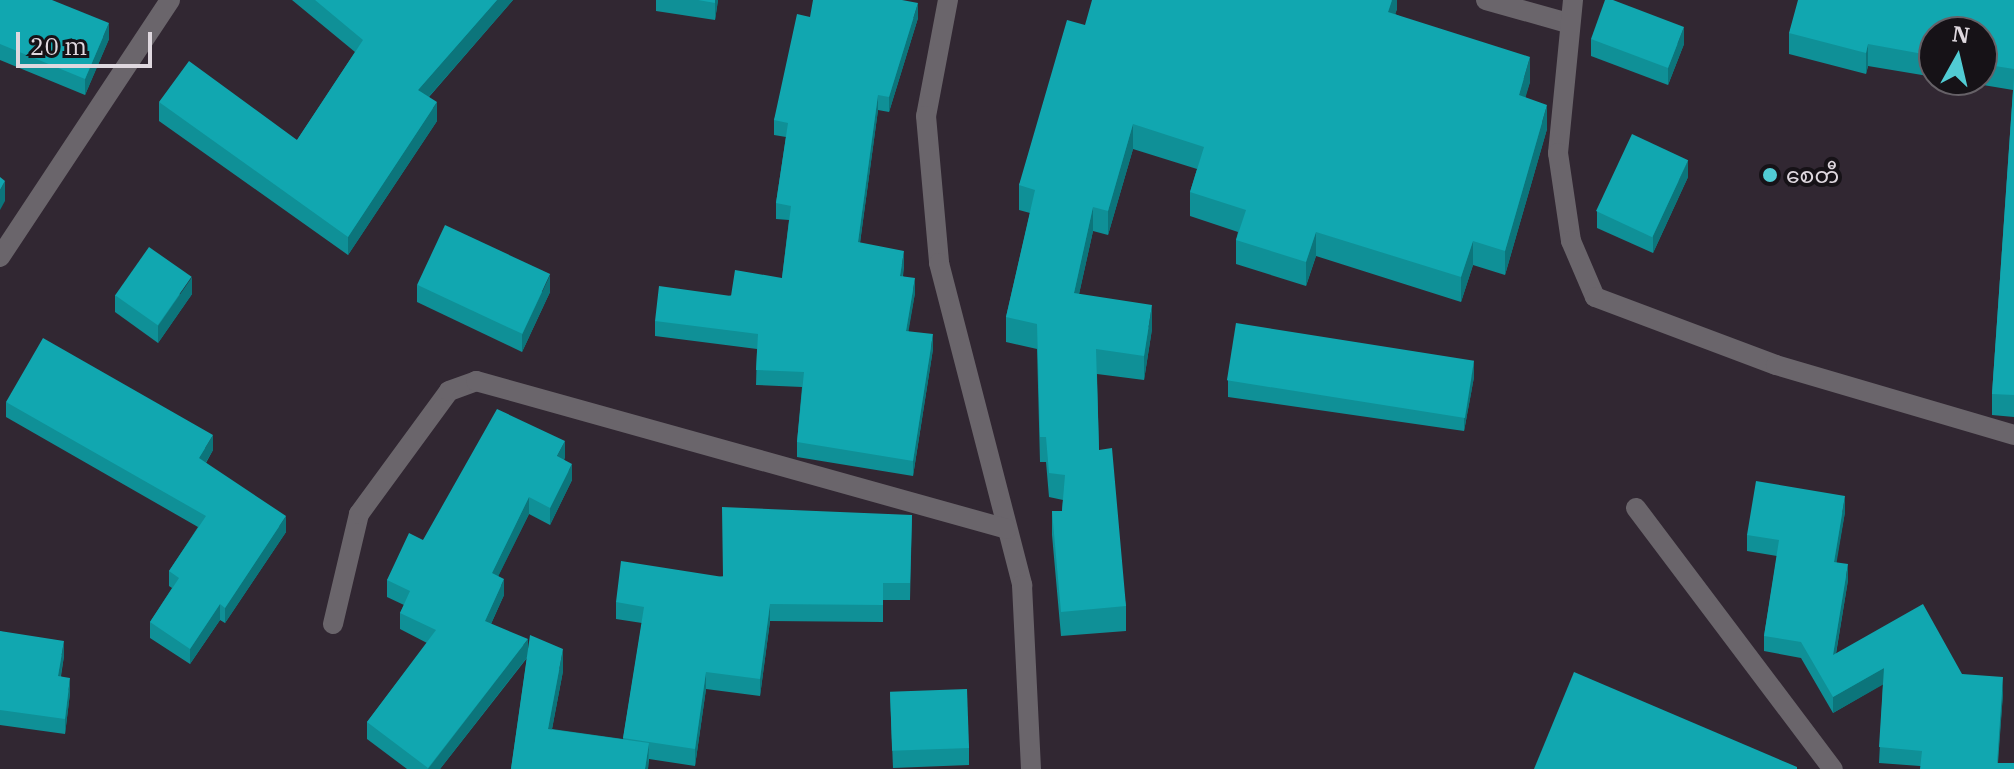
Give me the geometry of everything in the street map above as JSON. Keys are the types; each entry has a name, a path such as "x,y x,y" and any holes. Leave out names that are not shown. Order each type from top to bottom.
{"street":[{"path":"0,257 170,0"},
{"path":"948,0 926,116 939,263 1022,585 1031,769"},
{"path":"1486,0 1568,23"},
{"path":"1573,0 1568,23 1558,153 1571,241 1595,297 1776,365 2014,435"},
{"path":"333,624 359,514 449,391 476,381 1007,529"},
{"path":"1636,508 1833,769"}],"building":[{"path":"0,0 52,0 109,23 85,79 0,44"},
{"path":"315,0 497,0 418,90 437,102 348,237 159,102 189,61 297,140 363,40"},
{"path":"813,0 902,0 918,3 889,97 878,95 858,242 904,251 900,276 915,278 906,331 933,334 913,461 797,442 804,372 756,370 758,334 655,321 659,286 731,296 735,270 782,278 791,206 776,203 788,123 774,120 797,14 810,17"},
{"path":"1092,0 1392,0 1388,12 1530,57 1519,95 1547,105 1505,251 1473,241 1461,277 1316,232 1306,262 1236,240 1246,210 1190,192 1204,147 1133,124 1108,211 1093,207 1074,293 1152,305 1144,356 1096,349 1099,450 1112,448 1126,606 1061,612 1052,511 1062,511 1065,475 1049,473 1046,437 1040,437 1037,324 1006,317 1035,190 1019,185 1067,20 1085,25"},
{"path":"1605,0 1613,0 1684,27 1668,68 1591,39"},
{"path":"1798,0 2014,0 2014,69 1998,66 1998,16 1918,16 1918,53 1868,44 1866,53 1789,33"},
{"path":"2014,77 2014,395 1992,394"},
{"path":"1632,134 1688,160 1652,237 1596,211"},
{"path":"445,225 550,274 522,334 417,285"},
{"path":"149,247 192,277 158,325 115,295"},
{"path":"1236,323 1474,361 1465,418 1227,380"},
{"path":"43,338 213,435 199,458 286,516 225,608 220,604 190,649 150,622 179,578 169,571 206,516 6,402"},
{"path":"497,409 565,441 557,456 572,464 550,508 529,497 492,573 504,579 485,621 528,639 428,768 367,722 436,630 400,613 410,591 387,580 409,533 423,540"},
{"path":"1756,481 1845,496 1834,562 1848,564 1833,655 1923,604 1962,674 2003,677 1997,763 2014,763 2014,769 1920,769 1922,751 1879,747 1884,668 1833,697 1801,642 1764,636 1779,540 1747,535"},
{"path":"722,507 912,515 910,583 883,583 883,605 770,604 760,679 706,672 695,749 623,738 644,607 616,602 621,561 723,577"},
{"path":"0,631 64,641 58,676 70,678 65,719 0,710"},
{"path":"530,635 563,649 548,729 649,743 645,769 511,769"},
{"path":"1574,672 1797,767 1797,769 1534,769"},
{"path":"967,689 969,748 892,751 890,692"}],"place":[{"name":"စေတီ","path":"1770,175"}]}
